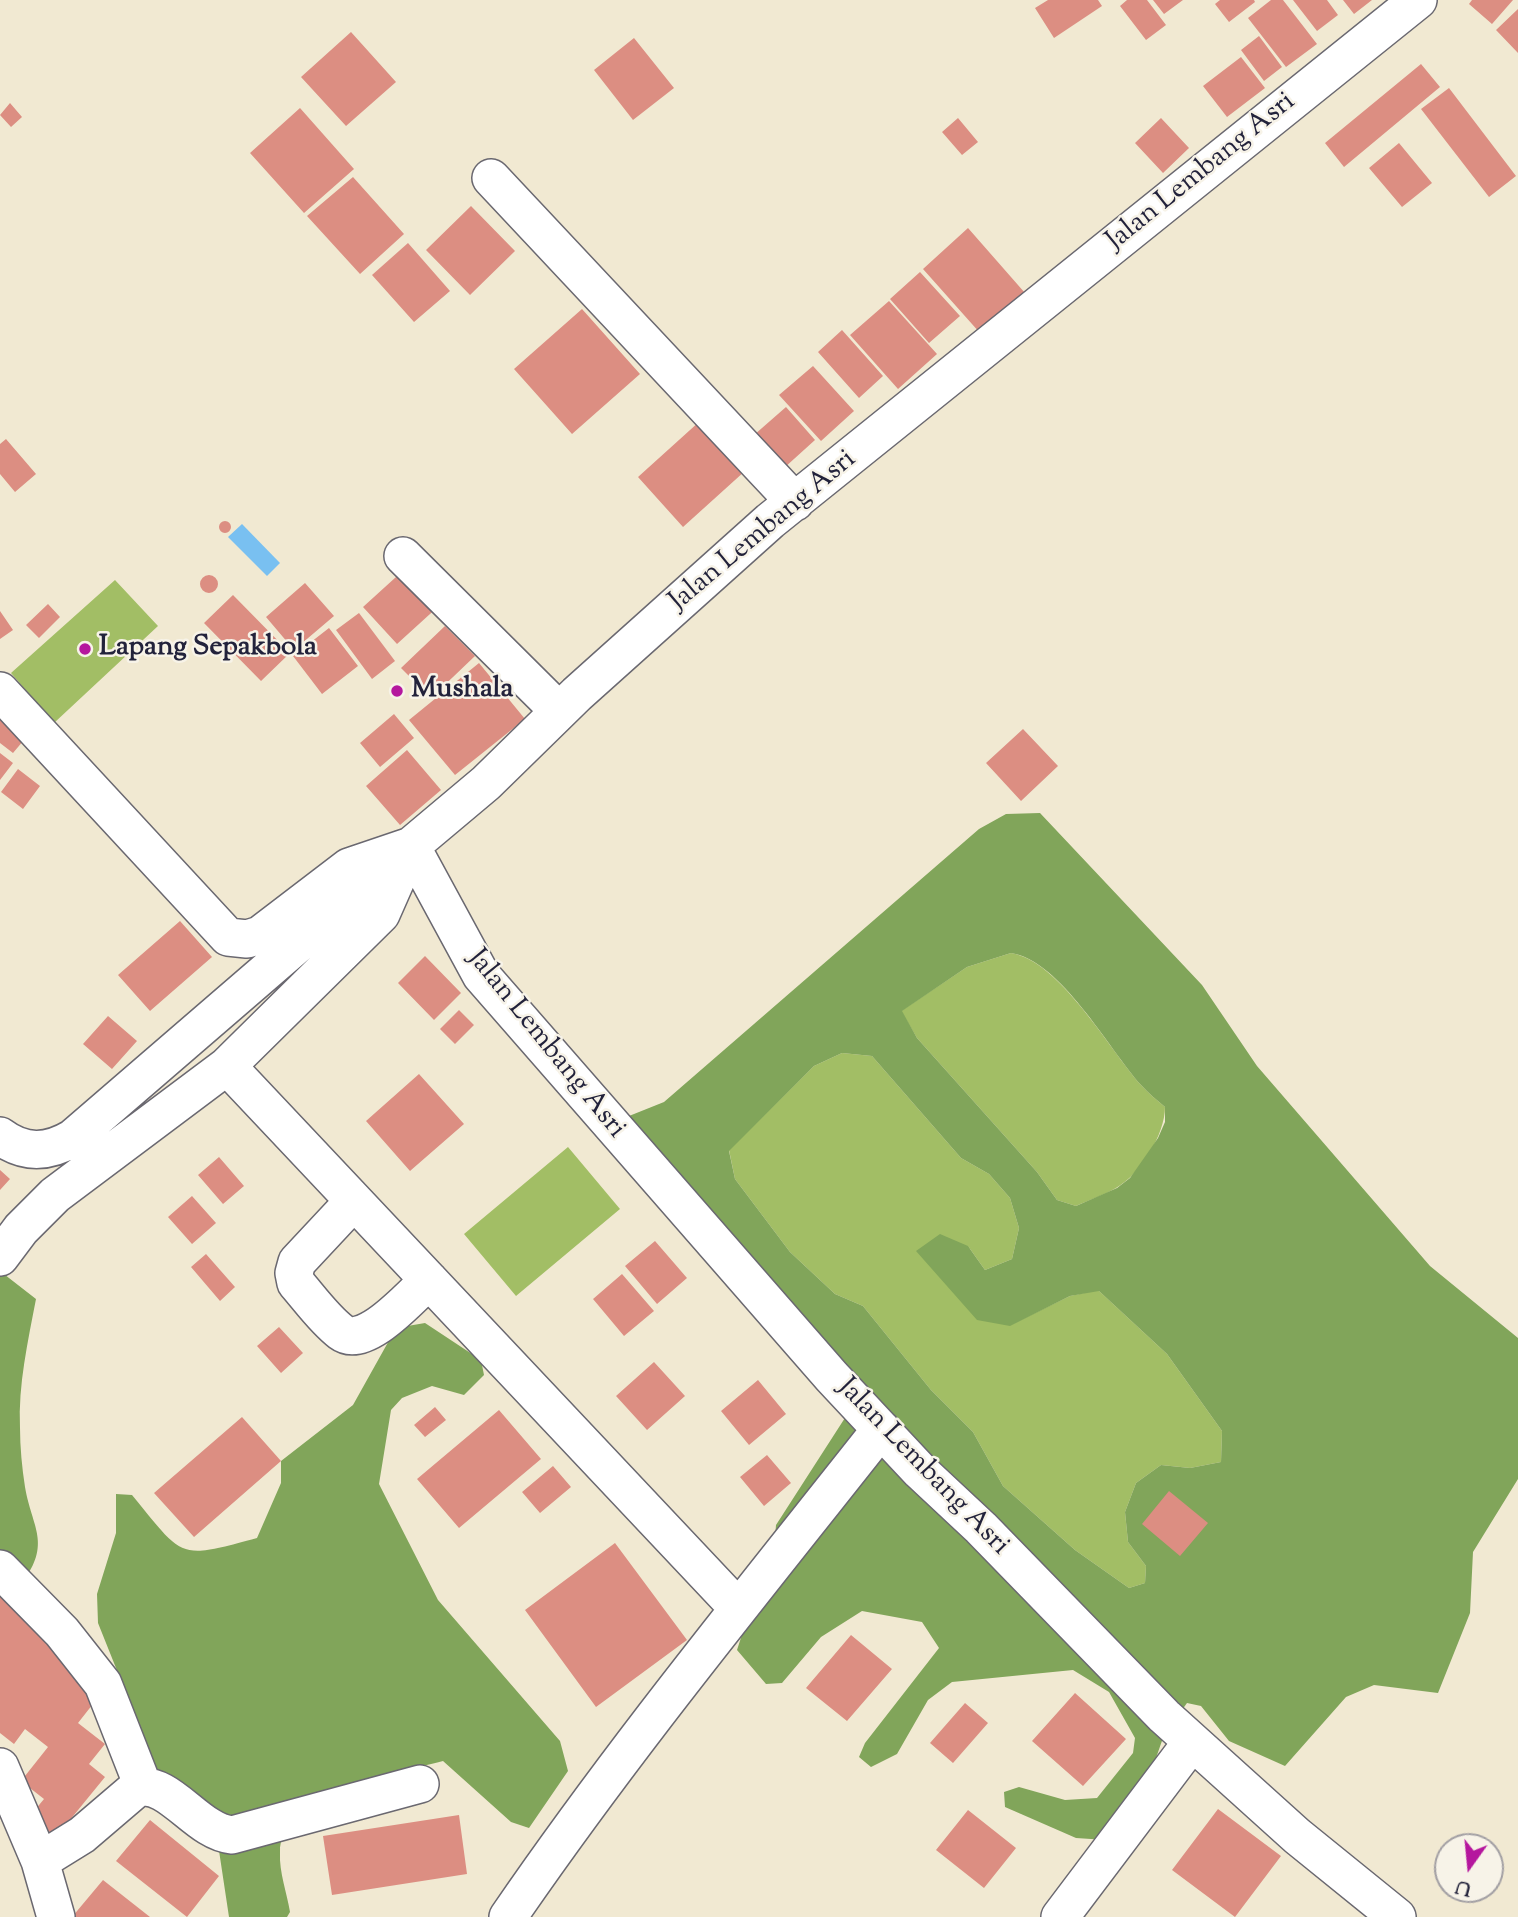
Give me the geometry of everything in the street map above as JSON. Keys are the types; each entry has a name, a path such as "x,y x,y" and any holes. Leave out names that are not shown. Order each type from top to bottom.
{"street":[{"name":"Jalan Lembang Asri","path":"1397,1917 1338,1872 1192,1742 881,1429 705,1235 481,975 411,846 486,783 559,711 794,502 1399,6"},
{"path":"491,178 794,502"},
{"path":"403,556 559,711"},
{"path":"0,691 228,937 247,939 260,936 349,867 411,846"},
{"path":"0,1257 21,1229 55,1195 227,1066 382,914 411,846"},
{"path":"0,1136 17,1146 44,1151 73,1138 411,846"},
{"path":"227,1066 737,1607"},
{"path":"354,1201 298,1262 294,1273 296,1283 342,1334 356,1337 371,1332 429,1280"},
{"path":"508,1917 558,1844 737,1607 881,1429"},
{"path":"0,1569 62,1632 103,1684 143,1786"},
{"path":"1060,1917 1192,1742"},
{"path":"0,1767 40,1861 56,1917"},
{"path":"143,1786 158,1789 212,1830 232,1835 420,1784"},
{"path":"40,1861 82,1835 143,1786"}],"green space":[{"name":"Lapang Sepakbola","path":"115,580 158,626 54,723 11,673"},
{"path":"1040,813 1202,985 1257,1066 1430,1266 1518,1338 1518,1479 1473,1552 1470,1613 1438,1693 1374,1685 1346,1697 1285,1766 1229,1741 1201,1706 1187,1703 1164,1735 1139,1807 1106,1840 1076,1838 1005,1807 1004,1792 1019,1787 1065,1800 1097,1798 1133,1753 1135,1738 1109,1692 1073,1670 952,1682 928,1700 897,1754 871,1767 859,1757 865,1743 939,1648 922,1622 862,1611 821,1637 782,1683 766,1684 737,1650 750,1610 771,1585 776,1525 861,1393 629,1116 664,1102 979,829 1006,814","holes":["1011,953 1029,959 1065,988 1141,1085 1165,1107 1165,1122 1158,1138 1130,1178 1117,1188 1076,1206 1057,1200 1037,1172 917,1038 902,1011 967,967","842,1053 872,1056 961,1158 989,1174 1010,1198 1019,1228 1012,1259 985,1270 968,1246 940,1234 916,1251 977,1320 1010,1326 1070,1296 1099,1291 1167,1354 1222,1431 1221,1462 1190,1468 1161,1465 1136,1483 1125,1512 1128,1542 1146,1566 1145,1583 1129,1588 1075,1550 1003,1486 973,1432 931,1390 863,1306 835,1294 790,1252 735,1179 729,1151 814,1066"]},
{"path":"1011,953 1029,959 1065,989 1141,1085 1165,1107 1156,1141 1134,1173 1116,1188 1076,1206 1057,1200 1037,1172 917,1038 901,1011 967,967"},
{"path":"842,1053 872,1056 961,1158 989,1174 1010,1198 1019,1228 1012,1259 985,1270 968,1246 1010,1325 1070,1296 1098,1290 1167,1354 1222,1431 1221,1462 1190,1468 1161,1465 1136,1483 1125,1512 1128,1542 1146,1566 1145,1583 1129,1588 1075,1550 1003,1486 973,1432 931,1390 863,1306 835,1294 790,1252 735,1179 729,1150 814,1066"},
{"path":"568,1147 620,1209 516,1296 464,1234"},
{"path":"0,1271 36,1299 24,1363 20,1412 24,1480 38,1546 31,1569 22,1583 0,1587"},
{"path":"425,1323 481,1360 484,1375 464,1395 432,1386 402,1398 391,1410 379,1484 438,1600 560,1741 568,1771 529,1828 511,1822 443,1761 344,1788 319,1799 299,1813 285,1831 280,1860 290,1912 287,1917 229,1917 218,1844 178,1823 98,1623 97,1594 116,1533 116,1494 132,1495 162,1531 184,1548 196,1551 211,1549 257,1538 281,1483 281,1461 353,1405 396,1328"}],"water":[{"path":"242,524 280,563 267,576 228,537"}],"building":[{"path":"1048,0 1098,0 1102,6 1054,38 1035,8"},
{"path":"1127,0 1147,0 1166,25 1146,40 1120,6"},
{"path":"1153,0 1183,0 1164,14"},
{"path":"1220,0 1255,2 1229,22 1215,4"},
{"path":"1271,0 1283,0 1317,44 1286,67 1248,18"},
{"path":"1293,0 1327,0 1338,15 1317,31"},
{"path":"1343,0 1372,0 1354,14"},
{"path":"1472,0 1513,0 1492,24 1469,4"},
{"path":"1518,9 1518,53 1496,30"},
{"path":"351,32 396,82 346,126 301,77"},
{"path":"1259,36 1282,67 1264,81 1241,50"},
{"path":"634,38 674,88 633,120 594,70"},
{"path":"1241,57 1265,88 1227,117 1203,86"},
{"path":"1421,64 1440,87 1344,167 1325,143"},
{"path":"1449,88 1516,176 1489,197 1421,109"},
{"path":"10,103 22,117 11,127 0,115"},
{"path":"300,108 354,169 304,213 250,153"},
{"path":"958,118 978,142 962,155 942,132"},
{"path":"1161,118 1189,148 1163,173 1135,143"},
{"path":"1399,143 1432,183 1402,207 1369,168"},
{"path":"353,177 404,234 360,274 307,216"},
{"path":"471,206 515,251 470,295 426,250"},
{"path":"968,228 1025,293 980,333 923,269"},
{"path":"408,243 450,291 414,322 372,275"},
{"path":"920,272 960,316 929,343 890,299"},
{"path":"889,301 937,354 898,389 850,335"},
{"path":"582,309 640,374 572,434 514,369"},
{"path":"842,330 883,376 859,398 818,352"},
{"path":"813,366 854,411 821,441 779,395"},
{"path":"786,407 815,440 784,468 754,435"},
{"path":"700,421 745,471 683,527 638,477"},
{"path":"6,439 36,474 15,492 0,474 0,444"},
{"path":"225,521 231,527 225,533 219,527"},
{"path":"407,567 441,604 397,644 363,607"},
{"path":"205,575 213,575 218,584 216,591 205,593 200,588 200,580"},
{"path":"305,583 334,616 294,650 266,617"},
{"path":"233,595 290,653 261,681 204,623"},
{"path":"48,604 60,617 39,638 26,625"},
{"path":"0,611 13,630 0,639"},
{"path":"359,613 395,661 372,679 336,630"},
{"path":"445,626 475,656 431,698 401,668"},
{"path":"329,628 358,666 322,694 293,656"},
{"path":"479,663 525,719 455,775 409,720"},
{"path":"4,714 29,734 13,753 0,743 0,720"},
{"path":"394,714 414,738 380,767 360,743"},
{"path":"1023,729 1058,766 1021,801 986,763"},
{"path":"407,750 441,790 400,825 366,786"},
{"path":"0,753 13,763 0,780"},
{"path":"18,769 40,786 23,809 1,792"},
{"path":"180,921 212,957 150,1011 118,975"},
{"path":"425,956 461,993 434,1020 398,983"},
{"path":"459,1010 474,1025 455,1044 440,1029"},
{"path":"108,1016 137,1041 112,1069 83,1044"},
{"path":"419,1074 464,1124 410,1171 366,1121"},
{"path":"219,1157 244,1186 223,1204 198,1175"},
{"path":"0,1170 10,1179 0,1190"},
{"path":"192,1196 216,1223 192,1244 168,1217"},
{"path":"655,1241 687,1278 657,1304 625,1266"},
{"path":"206,1254 235,1287 220,1301 191,1267"},
{"path":"622,1274 654,1311 624,1336 593,1299"},
{"path":"279,1327 303,1353 281,1373 257,1346"},
{"path":"654,1362 685,1396 647,1430 616,1396"},
{"path":"758,1380 786,1414 749,1445 721,1411"},
{"path":"435,1407 446,1420 425,1437 414,1425"},
{"path":"499,1410 541,1459 459,1528 417,1479"},
{"path":"242,1417 281,1461 194,1537 154,1493"},
{"path":"767,1455 791,1483 764,1506 740,1477"},
{"path":"553,1466 571,1487 540,1513 522,1492"},
{"path":"1169,1491 1208,1523 1180,1556 1142,1524"},
{"path":"615,1543 687,1640 596,1707 525,1610"},
{"path":"0,1596 82,1661 100,1695 78,1723 105,1744 89,1764 105,1777 56,1837 30,1816 44,1799 21,1781 48,1747 25,1729 14,1744 0,1733"},
{"path":"851,1635 892,1669 847,1721 806,1688"},
{"path":"1075,1693 1126,1739 1083,1786 1032,1741"},
{"path":"965,1703 988,1723 953,1763 930,1743"},
{"path":"1218,1809 1281,1856 1235,1917 1172,1870"},
{"path":"968,1810 1016,1848 984,1888 936,1850"},
{"path":"459,1815 467,1874 332,1895 323,1836"},
{"path":"150,1820 219,1876 187,1917 116,1861"},
{"path":"103,1880 150,1917 72,1917"}],"place":[{"name":"Lapang Sepakbola","path":"85,649"},
{"name":"Mushala","path":"397,691"}]}
